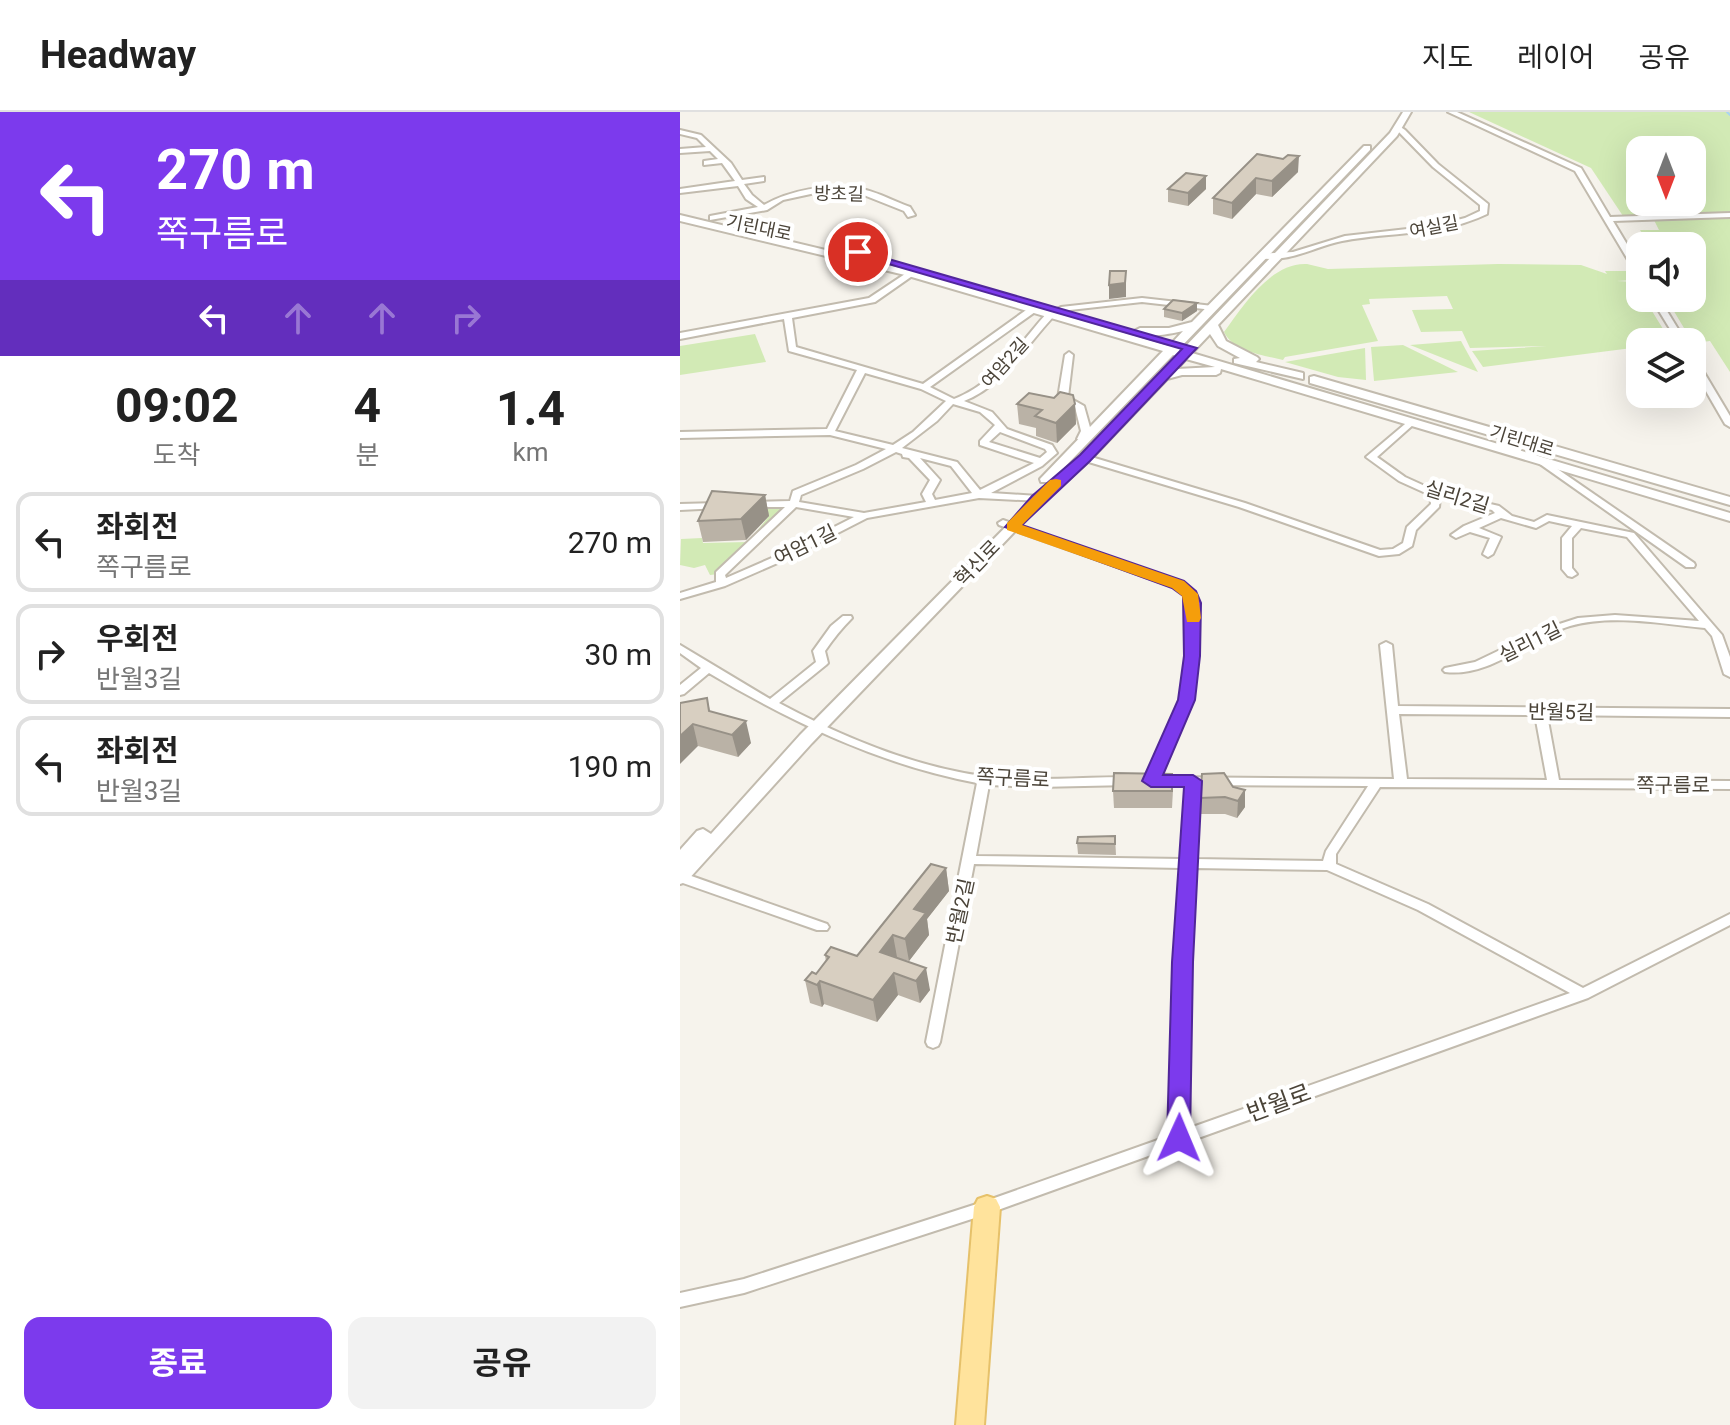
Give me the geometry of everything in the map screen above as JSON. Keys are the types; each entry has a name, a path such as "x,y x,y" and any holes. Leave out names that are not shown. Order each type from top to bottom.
{"main road":[{"path":"970,1425 987,1207"}],"street":[{"name":"혁신로","path":"1181,349 1213,326 1268,258 1380,135 1394,112"},
{"name":"혁신로","path":"1033,498 1085,458 1181,349 1198,323 1375,155 1407,112"},
{"path":"1451,112 1578,170 1626,248"},
{"name":"여실길","path":"1268,258 1295,257 1344,238 1440,227 1470,220 1484,212 1484,204 1475,194 1428,157 1423,148 1397,127"},
{"path":"680,134 699,136 723,161 738,184 764,208"},
{"path":"680,151 710,149"},
{"path":"707,163 723,161"},
{"path":"680,191 761,179"},
{"name":"방초길","path":"713,218 764,208 781,198 820,190 863,191 907,209 911,215"},
{"name":"기린대로","path":"680,212 828,243 1136,334 1246,373 1730,517"},
{"path":"1610,219 1730,215"},
{"name":"기린대로","path":"680,218 783,239 1032,310 1056,312"},
{"path":"680,336 872,300 911,274"},
{"path":"1056,312 1142,300 1213,308"},
{"path":"788,318 792,349 880,375 881,383 888,387 922,387 1032,310"},
{"name":"여암2길","path":"721,584 720,574 794,504 796,493 886,455 929,426 952,401 973,397 994,381 1031,334 1056,312"},
{"path":"1198,323 1169,331 1136,334 1131,342 1149,353 1159,372 1202,370 1246,373"},
{"path":"1213,326 1214,334 1223,346 1265,366"},
{"name":"기린대로","path":"1181,349 1299,376"},
{"path":"1069,355 1063,398 1079,406 1086,431 1082,439 1086,439"},
{"path":"830,432 861,371"},
{"name":"혁신로","path":"680,861 1008,525 1086,439 1159,372"},
{"name":"기린대로","path":"1314,380 1730,501"},
{"path":"1706,383 1730,424"},
{"name":"여암2길","path":"922,387 952,401 981,408 996,417 1004,431 1049,447 1052,453 1040,463"},
{"name":"실리2길","path":"1411,422 1371,457 1402,479 1435,494 1495,508 1508,518 1536,525 1547,518 1635,534"},
{"path":"1000,426 983,443 1040,463"},
{"path":"680,435 830,432 954,464 979,495"},
{"path":"886,455 912,455 935,480 927,494 932,504"},
{"path":"1085,458 1242,505 1379,553 1395,552 1408,544 1411,529 1436,505 1435,494"},
{"path":"1543,462 1635,534 1690,565"},
{"name":"여암1길","path":"979,495 1040,463"},
{"name":"여암1길","path":"680,596 721,584 864,516 979,495 1033,498"},
{"path":"743,504 794,504 864,516"},
{"path":"680,507 728,505"},
{"name":"실리2길","path":"1456,535 1503,513"},
{"path":"1008,525 1178,585 1190,594 1192,656 1186,700 1151,781"},
{"path":"1569,576 1567,538 1578,525"},
{"name":"실리2길","path":"1468,528 1496,537 1488,554"},
{"path":"1635,534 1717,635 1730,674"},
{"path":"773,702 822,663 819,651 834,633 837,624 847,618"},
{"name":"실리1길","path":"1449,670 1472,669 1565,624 1599,619 1708,625"},
{"path":"1386,645 1401,783"},
{"name":"쪽구름로","path":"680,648 708,668 814,726 901,760 984,780 1730,785"},
{"path":"680,691 708,668"},
{"name":"반월5길","path":"1393,710 1730,713"},
{"path":"1540,711 1554,784"},
{"name":"혁신로","path":"814,726 806,739 680,877 822,927"},
{"name":"반월2길","path":"933,1042 971,860 984,780"},
{"path":"1179,1138 1182,962 1193,781"},
{"path":"1329,866 1330,854 1377,782"},
{"path":"971,860 1329,866 1423,907 1583,994"},
{"name":"반월로","path":"680,1300 744,1286 987,1207 1583,994 1730,919"}],"green space":[{"path":"1469,112 1730,112 1730,212 1706,213 1706,136 1626,136 1626,216 1623,216 1591,168"},
{"path":"1730,218 1730,372 1710,341 1706,341 1706,328 1684,328 1674,312 1706,312 1706,232 1641,232 1659,230 1654,220"},
{"path":"1307,264 1328,269 1581,265 1607,274 1605,271 1626,271 1626,280 1617,281 1626,282 1626,312 1653,312 1662,328 1626,328 1626,349 1483,367 1472,351 1547,346 1470,348 1462,331 1421,332 1412,310 1453,309 1447,296 1369,299 1370,304 1362,305 1378,341 1285,357 1283,360 1250,352 1235,344 1224,332 1240,310 1270,278 1294,265"},
{"path":"755,334 766,362 680,375 680,346"},
{"path":"1461,341 1478,372 1410,345"},
{"path":"1403,345 1458,372 1374,381 1371,347"},
{"path":"1365,348 1366,380 1338,377 1285,362"},
{"path":"761,504 792,505 719,574 710,575 705,565 694,568 680,565 681,539 702,538 703,543 748,542 769,516 756,512"}],"building":[{"path":"1257,154 1283,159 1288,155 1299,156 1272,181 1256,178 1232,203 1213,198"},
{"path":"1186,173 1206,176 1188,193 1168,189"},
{"path":"1110,271 1126,271 1125,283 1109,285"},
{"path":"1173,300 1197,303 1182,313 1164,309"},
{"path":"1060,392 1073,395 1075,404 1056,423 1035,416 1042,410 1017,404 1029,393 1054,398"},
{"path":"712,491 765,495 741,519 698,521"},
{"path":"707,698 709,711 746,721 732,735 693,724 680,736 680,703"},
{"path":"1114,773 1172,774 1172,791 1113,791"},
{"path":"1224,773 1233,787 1245,790 1238,801 1225,797 1200,798 1202,774"},
{"path":"1115,836 1115,844 1077,843 1078,837"},
{"path":"931,864 946,868 914,909 926,913 905,939 893,935 880,952 926,968 916,981 894,973 873,1000 820,981 817,985 805,980 812,972 816,974 829,957 825,955 831,947 857,956"}],"waterway":[{"path":"1727,112 1730,115"}],"slow traffic":[{"path":"1056,483 1012,527 1178,585 1190,594 1193,618"}],"route":[{"path":"858,252 1191,348 1085,458 1038,499 1012,527 1178,585 1190,594 1193,603 1192,656 1186,700 1151,781 1193,781 1193,829 1182,962 1179,1138"}]}
